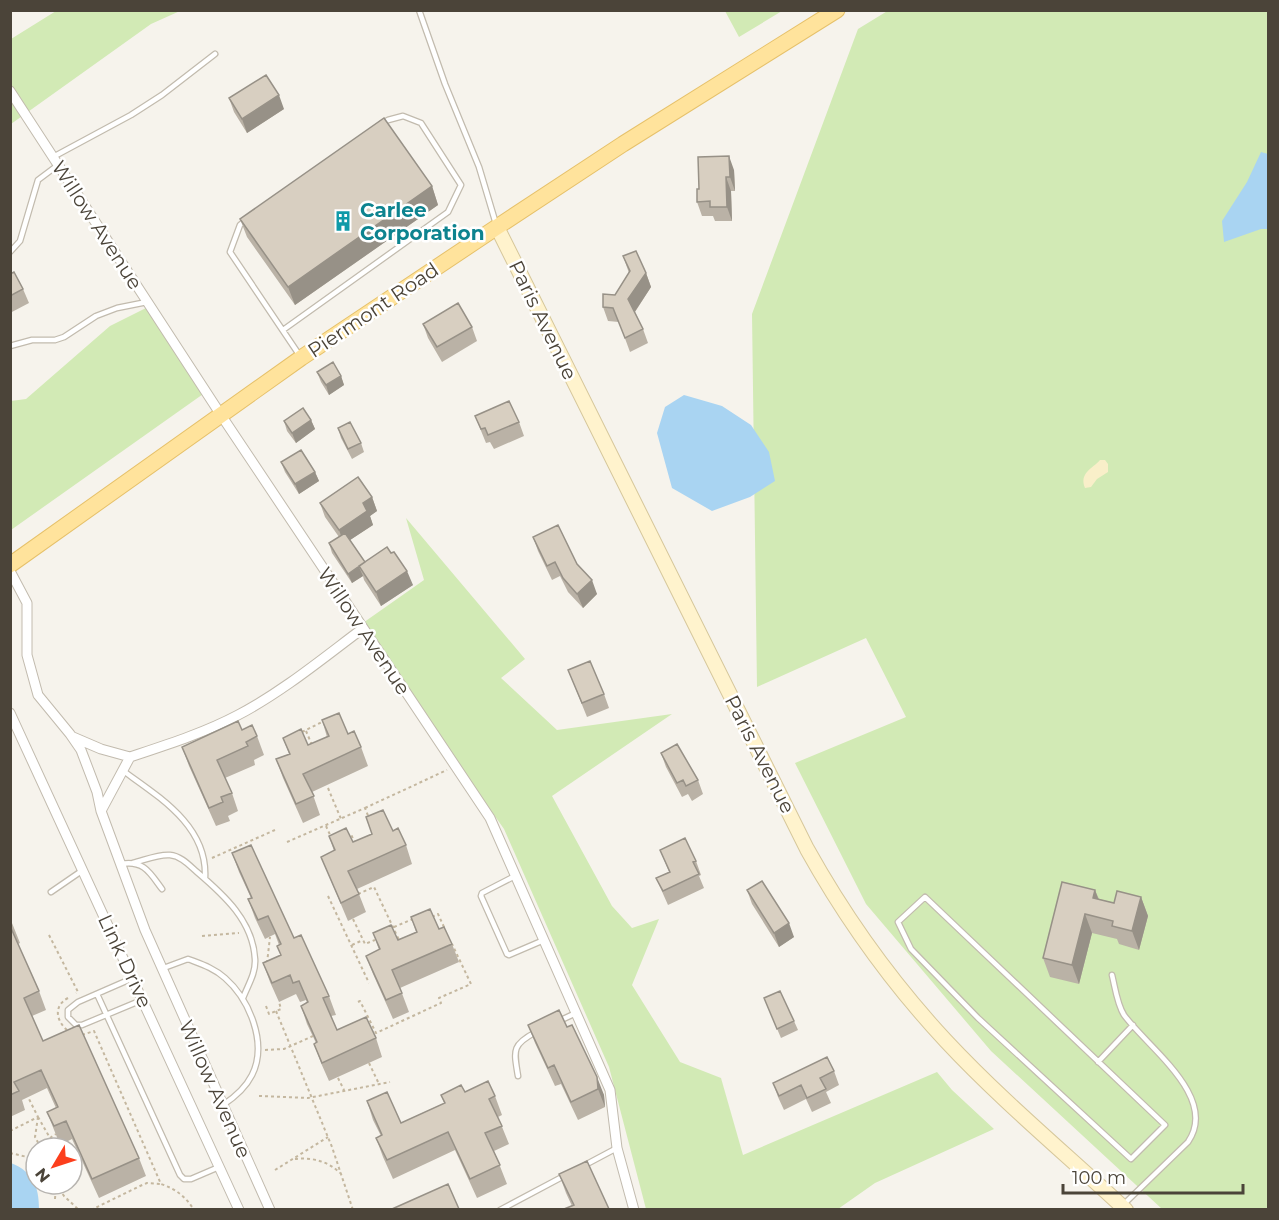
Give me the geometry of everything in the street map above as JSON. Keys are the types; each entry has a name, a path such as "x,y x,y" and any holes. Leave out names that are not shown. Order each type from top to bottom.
{"main road":[{"name":"Piermont Road","path":"10,565 301,358 623,144 837,10"}],"street":[{"name":"Willow Avenue","path":"10,91 362,629 490,818 610,1090 617,1148 634,1209"},
{"name":"Paris Avenue","path":"497,227 823,879 878,961 947,1043 1124,1208"},
{"name":"Willow Avenue","path":"10,571 27,603 27,655 38,695 72,737 86,762 101,811 161,969 270,1209"},
{"path":"72,737 130,757 207,730 262,701 362,629"},
{"name":"Link Drive","path":"10,712 239,1209"},
{"path":"101,811 130,757"}],"lane":[{"path":"419,10 479,167 497,227"},
{"path":"10,252 20,241 39,180 56,161 131,115 215,54"},
{"path":"283,330 448,212 460,185 421,123 403,117 388,120 379,126"},
{"path":"250,218 240,225 230,252 301,358"},
{"path":"10,346 32,340 55,340 96,316 117,308 147,302"},
{"path":"122,770 170,804 181,816 197,841 205,861 205,878"},
{"path":"121,864 172,855 185,862 229,900 238,912 252,943 255,966 243,998"},
{"path":"133,862 140,864 162,889"},
{"path":"51,892 83,870"},
{"path":"515,876 482,893 481,896 507,954 544,940"},
{"path":"925,897 1098,1062 1165,1125 1131,1159 978,1018 911,949 898,922 925,897"},
{"path":"161,969 188,959 224,976 243,998 253,1023 257,1059 244,1088 223,1105"},
{"path":"1112,975 1123,1013 1184,1085 1193,1102 1197,1120 1195,1132 1188,1142 1124,1208"},
{"path":"133,978 72,1006 68,1010 68,1017 76,1025 82,1025 142,1000"},
{"path":"97,994 180,1175 184,1179 191,1179 219,1167"},
{"path":"554,1023 576,1013"},
{"path":"1098,1062 1132,1025"},
{"path":"518,1076 514,1052 522,1039 544,1029"},
{"path":"500,1209 617,1148"}],"path":[{"path":"296,735 324,721"},
{"path":"305,730 314,751"},
{"path":"287,842 455,766"},
{"path":"327,788 341,819"},
{"path":"365,808 372,826"},
{"path":"326,825 333,843"},
{"path":"205,861 275,830"},
{"path":"342,838 351,834 358,851"},
{"path":"357,894 374,887 404,949"},
{"path":"328,896 369,983"},
{"path":"431,918 438,914 447,934"},
{"path":"353,919 365,944 378,939 380,945"},
{"path":"393,927 413,919 416,924"},
{"path":"202,936 237,933 246,929"},
{"path":"386,935 395,931"},
{"path":"49,935 78,992 62,1001 58,1009 58,1018 62,1026 71,1033"},
{"path":"270,937 266,963 276,965"},
{"path":"351,945 363,940"},
{"path":"358,1002 360,1000 375,1033 441,1003 439,998 471,984 452,944"},
{"path":"266,1006 269,1014 281,1009 279,1002"},
{"path":"276,1011 328,1137 353,1209"},
{"path":"82,1035 94,1031 161,1184"},
{"path":"265,1050 291,1047 313,1036"},
{"path":"369,1063 379,1084"},
{"path":"338,1078 344,1090"},
{"path":"259,1096 312,1098 390,1082"},
{"path":"28,1097 50,1138 56,1134"},
{"path":"10,1131 38,1117"},
{"path":"35,1136 38,1117"},
{"path":"275,1170 328,1137"},
{"path":"293,1159 313,1159 332,1166 342,1175"},
{"path":"91,1209 147,1183 173,1188 189,1201 194,1209"},
{"path":"64,1196 79,1209"}],"green space":[{"path":"889,10 1268,11 1268,1209 1162,1209 991,1051 866,904 795,763 906,717 866,638 757,687 752,314 858,29"},
{"path":"56,11 180,11 151,24 11,124 11,39"},
{"path":"725,11 782,11 739,37"},
{"path":"154,304 206,392 11,530 11,401 26,399 110,326"},
{"path":"406,518 525,659 501,678 557,730 672,714 552,796 612,906 632,928 659,919 632,985 680,1062 721,1078 743,1155 937,1072 952,1090 994,1129 875,1183 838,1209 646,1209 609,1067 504,829 360,625 424,580"}],"sand":[{"path":"1100,460 1105,460 1108,464 1108,472 1097,479 1091,487 1085,488 1085,475"}],"water":[{"path":"1261,152 1268,154 1268,229 1261,229 1224,242 1222,221 1247,182"},
{"path":"684,395 722,406 751,425 769,452 775,481 750,497 712,511 672,488 657,433 665,407"},
{"path":"11,1163 24,1170 24,1196 38,1196 39,1209 11,1209"}],"building":[{"path":"266,75 279,95 242,119 229,98"},
{"name":"Carlee Corporation","path":"384,118 432,186 288,287 240,219"},
{"path":"729,156 730,177 726,177 727,207 710,207 710,201 697,202 698,157"},
{"path":"636,251 646,273 628,299 643,329 625,338 613,308 603,307 603,294 615,295 630,271 623,256"},
{"path":"14,272 23,289 10,296 10,274"},
{"path":"458,303 472,327 437,347 423,324"},
{"path":"333,362 341,376 326,385 317,372"},
{"path":"509,401 519,422 488,435 485,428 481,429 475,416"},
{"path":"303,408 311,420 292,433 284,421"},
{"path":"350,422 361,443 348,449 338,428"},
{"path":"301,450 315,472 295,484 281,462"},
{"path":"358,477 372,497 363,503 367,511 339,530 320,503"},
{"path":"558,525 577,564 592,580 577,594 563,578 555,562 547,566 533,537"},
{"path":"345,533 365,562 348,574 329,543"},
{"path":"387,547 391,553 394,552 407,571 376,592 359,566"},
{"path":"590,661 604,694 582,703 568,670"},
{"path":"339,713 348,734 354,731 361,747 303,774 314,796 296,804 276,759 290,754 283,738 301,729 308,745 329,736 322,720"},
{"path":"238,721 242,730 252,725 257,736 246,742 248,746 217,760 232,793 221,797 223,802 209,808 182,747"},
{"path":"677,744 698,780 686,786 683,780 677,783 661,753"},
{"path":"383,810 393,831 398,828 406,845 348,871 359,894 341,903 321,857 335,850 329,836 346,828 353,842 372,834 366,817"},
{"path":"685,838 696,861 693,862 699,874 663,891 656,878 670,872 660,850"},
{"path":"251,845 294,938 301,935 329,996 323,998 337,1030 366,1017 376,1038 322,1063 314,1044 317,1042 301,1006 308,1002 299,981 293,983 290,975 272,983 263,963 281,955 277,946 281,944 268,916 258,920 248,899 252,898 232,853"},
{"path":"762,881 789,923 774,933 747,890"},
{"path":"1062,882 1095,890 1093,898 1114,903 1117,891 1141,897 1132,931 1112,926 1113,921 1085,914 1072,965 1043,958"},
{"path":"430,909 439,929 444,927 452,944 392,970 402,993 386,1000 366,956 380,949 373,933 391,925 398,940 417,932 411,917"},
{"path":"10,926 39,991 24,998 43,1041 79,1025 139,1158 92,1179 84,1161 84,1136 73,1136 66,1121 54,1126 47,1112 58,1107 41,1070 14,1082 19,1091 10,1095"},
{"path":"780,991 794,1021 777,1029 764,998"},
{"path":"559,1010 567,1027 572,1025 597,1077 598,1089 571,1102 554,1065 548,1068 528,1025"},
{"path":"827,1057 834,1071 820,1078 826,1089 807,1098 801,1085 779,1096 773,1083"},
{"path":"488,1081 495,1096 489,1099 502,1126 485,1133 500,1165 470,1179 448,1132 387,1160 376,1138 382,1135 367,1101 387,1092 401,1123 445,1103 441,1095 461,1085 465,1092"},
{"path":"587,1161 609,1209 564,1209 574,1205 559,1174"},
{"path":"448,1184 459,1209 392,1209"}],"place":[{"name":"Carlee Corporation","path":"343,221"}]}
